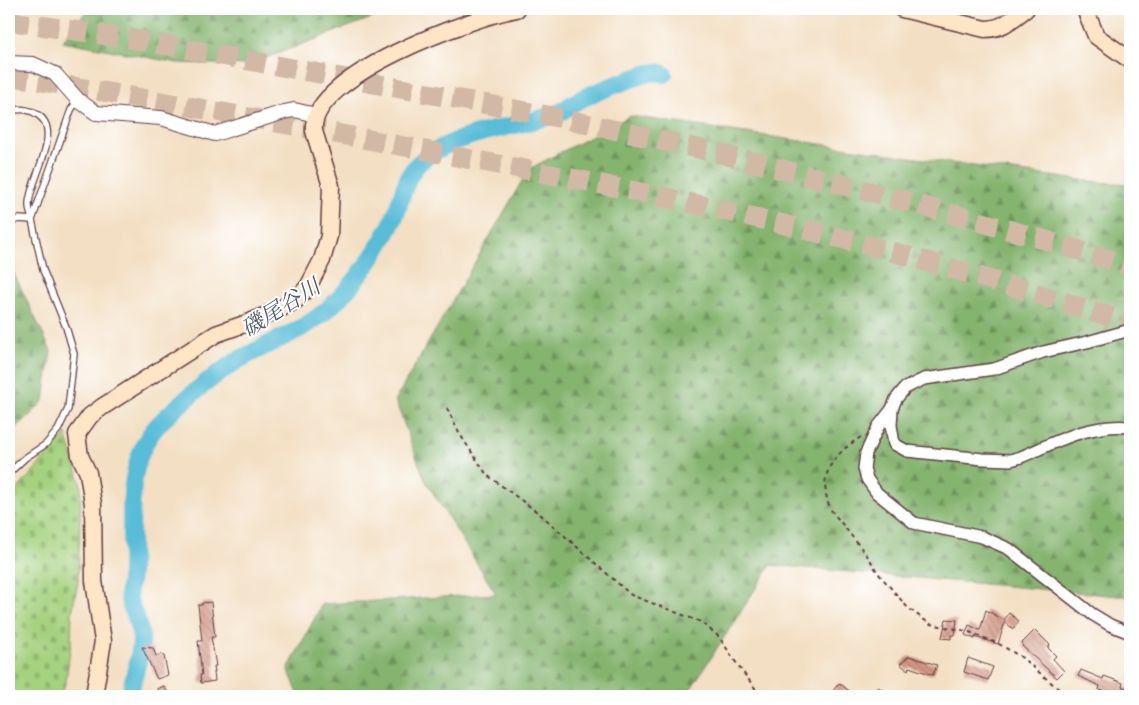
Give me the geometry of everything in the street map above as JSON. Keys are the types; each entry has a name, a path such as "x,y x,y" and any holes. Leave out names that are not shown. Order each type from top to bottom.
{"main road":[{"path":"94,696 103,641 94,582 93,504 88,473 80,456 78,434 90,416 102,407 216,334 250,322 296,300 308,287 322,260 329,236 331,186 313,123 316,115 332,96 352,77 414,44 499,12 518,9"},
{"path":"902,9 985,29 995,29 1004,26 1026,9"},
{"path":"1085,9 1096,36 1130,60"}],"street":[{"path":"9,63 32,64 55,74 78,100 96,113 161,118 215,134 294,110 316,115"},
{"path":"1130,330 1043,352 994,369 924,379 905,388 878,427 866,453 864,469 867,479 877,493 914,523 982,536 1009,549 1092,614 1110,625 1130,632"},
{"path":"892,409 894,444 907,451 983,459 1011,460 1077,432 1096,428 1130,426"}],"lane":[{"path":"32,220 72,110 78,100"},
{"path":"9,111 28,109 45,120 48,129 44,151 29,204 43,270 74,354 68,410 58,430 46,444 25,458 9,473"},
{"path":"9,222 19,219 32,220"}],"path":[{"path":"447,408 459,433 487,475 540,514 631,595 701,622 719,637 761,696"},
{"path":"878,427 838,454 827,471 824,485 831,510 869,558 878,573 908,608 930,624 967,631 999,644 1021,657 1067,696"}],"green space":[{"path":"88,9 395,9 248,65 177,63 63,41"},
{"path":"630,116 951,163 1097,182 1130,184 1130,597 771,565 686,696 299,696 288,669 322,604 496,594 425,480 395,400 529,169"},
{"path":"9,263 51,351 44,401 9,436"},
{"path":"66,434 81,485 78,582 72,612 71,642 66,680 61,696 9,696 9,499"}],"building":[{"path":"211,602 215,637 211,637 216,666 214,666 215,681 201,683 200,675 202,675 198,641 202,641 198,605"},
{"path":"986,610 1004,620 1009,613 1019,621 1013,629 1005,622 998,644 965,635 969,625 980,630"},
{"path":"946,619 957,620 955,635 951,635 951,639 942,638"},
{"path":"1035,630 1050,645 1048,648 1056,656 1053,659 1064,671 1057,678 1022,646 1022,643"},
{"path":"142,647 153,648 156,656 161,654 164,656 168,675 157,679"},
{"path":"909,656 937,665 933,675 909,667 908,670 900,664"},
{"path":"968,658 993,667 988,680 964,672"},
{"path":"1081,670 1103,679 1104,676 1123,683 1122,687 1130,688 1130,696 1116,696 1099,690 1100,686 1078,676"},
{"path":"839,683 856,696 838,696 832,692"},
{"path":"164,686 168,694 160,696 157,689"},
{"path":"878,687 893,696 872,696"}],"waterway":[{"name":"磯尾谷川","path":"130,696 141,645 139,628 129,596 132,495 137,464 148,438 156,427 190,395 221,371 307,324 338,300 363,270 378,248 396,215 408,178 420,162 429,155 444,146 460,140 558,113 593,93 645,74 656,72 664,74"}],"tunnel":[{"path":"9,21 132,39 561,118 718,153 887,196 1130,266"},
{"path":"9,76 182,105 354,137 570,178 721,210 903,255 1130,323"}]}
